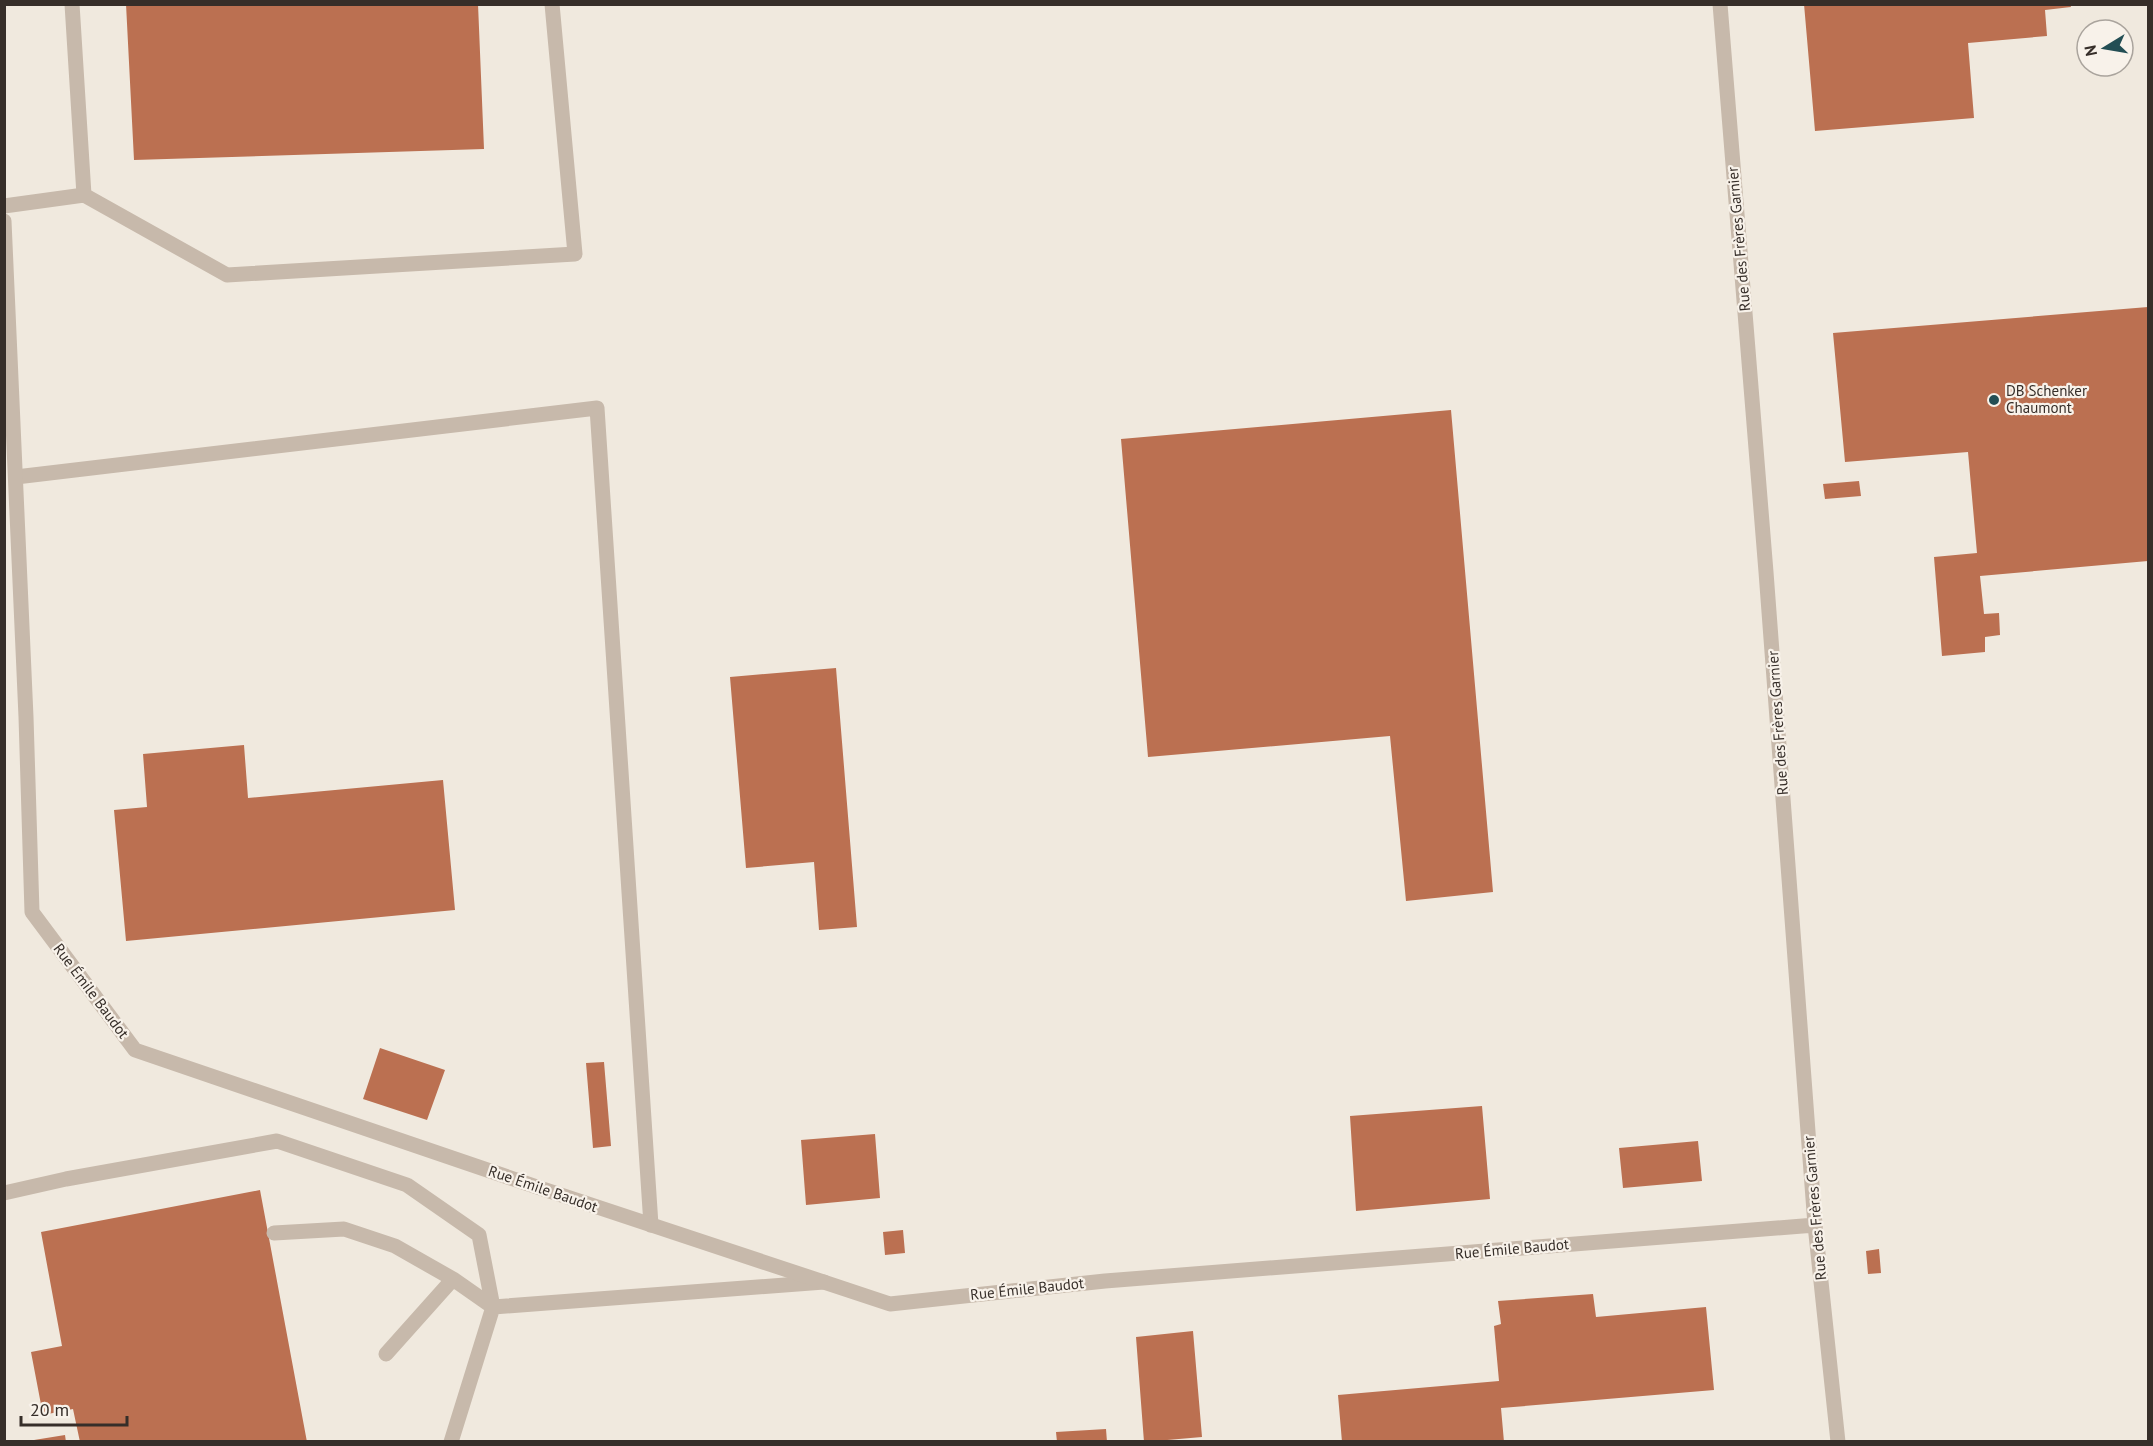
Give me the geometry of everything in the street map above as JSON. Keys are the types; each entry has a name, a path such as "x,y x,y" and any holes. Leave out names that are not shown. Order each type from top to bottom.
{"street":[{"path":"72,4 84,195"},
{"path":"4,206 84,195 227,275 575,254 552,4"},
{"name":"Rue des Frères Garnier","path":"1719,4 1765,561 1815,1225 1838,1442"},
{"name":"Rue Émile Baudot","path":"4,221 32,912 135,1050 890,1304 1105,1281 1815,1225"},
{"path":"16,477 597,408 651,1225"},
{"path":"4,1192 277,1142 408,1185 479,1235 493,1307 451,1442"},
{"path":"274,1233 344,1229 395,1246 453,1279 493,1307 824,1282"},
{"path":"386,1353 453,1279"}],"building":[{"path":"126,4 478,4 484,149 134,160"},
{"path":"1804,4 2070,4 2071,7 2045,10 2047,36 1968,43 1974,118 1815,131"},
{"path":"2148,307 2148,561 1980,576 1984,614 1999,613 2000,635 1985,637 1985,652 1942,656 1934,557 1977,553 1968,452 1845,462 1833,333"},
{"path":"1451,410 1493,892 1406,901 1390,736 1148,757 1121,439"},
{"path":"1859,481 1861,496 1825,499 1823,484"},
{"path":"836,668 857,927 819,930 814,862 746,868 730,677"},
{"path":"244,745 248,798 443,780 455,910 126,941 114,810 147,807 143,754"},
{"path":"380,1048 445,1070 427,1120 363,1099"},
{"path":"604,1062 611,1146 593,1148 586,1063"},
{"path":"1482,1106 1490,1199 1356,1211 1350,1116"},
{"path":"875,1134 880,1198 806,1205 801,1140"},
{"path":"1698,1141 1702,1181 1623,1188 1619,1148"},
{"path":"260,1190 307,1442 80,1442 73,1409 43,1415 31,1352 62,1346 41,1232"},
{"path":"903,1230 905,1253 885,1255 883,1232"},
{"path":"1879,1249 1881,1273 1868,1274 1866,1251"},
{"path":"1593,1294 1596,1317 1706,1307 1714,1390 1501,1408 1504,1442 1342,1442 1338,1395 1499,1381 1494,1326 1501,1324 1498,1301"},
{"path":"1193,1331 1202,1437 1144,1442 1136,1337"},
{"path":"1106,1429 1107,1442 1057,1442 1056,1432"},
{"path":"65,1435 66,1442 34,1442 34,1440"}],"place":[{"name":"DB Schenker Chaumont","path":"1994,400"}]}
